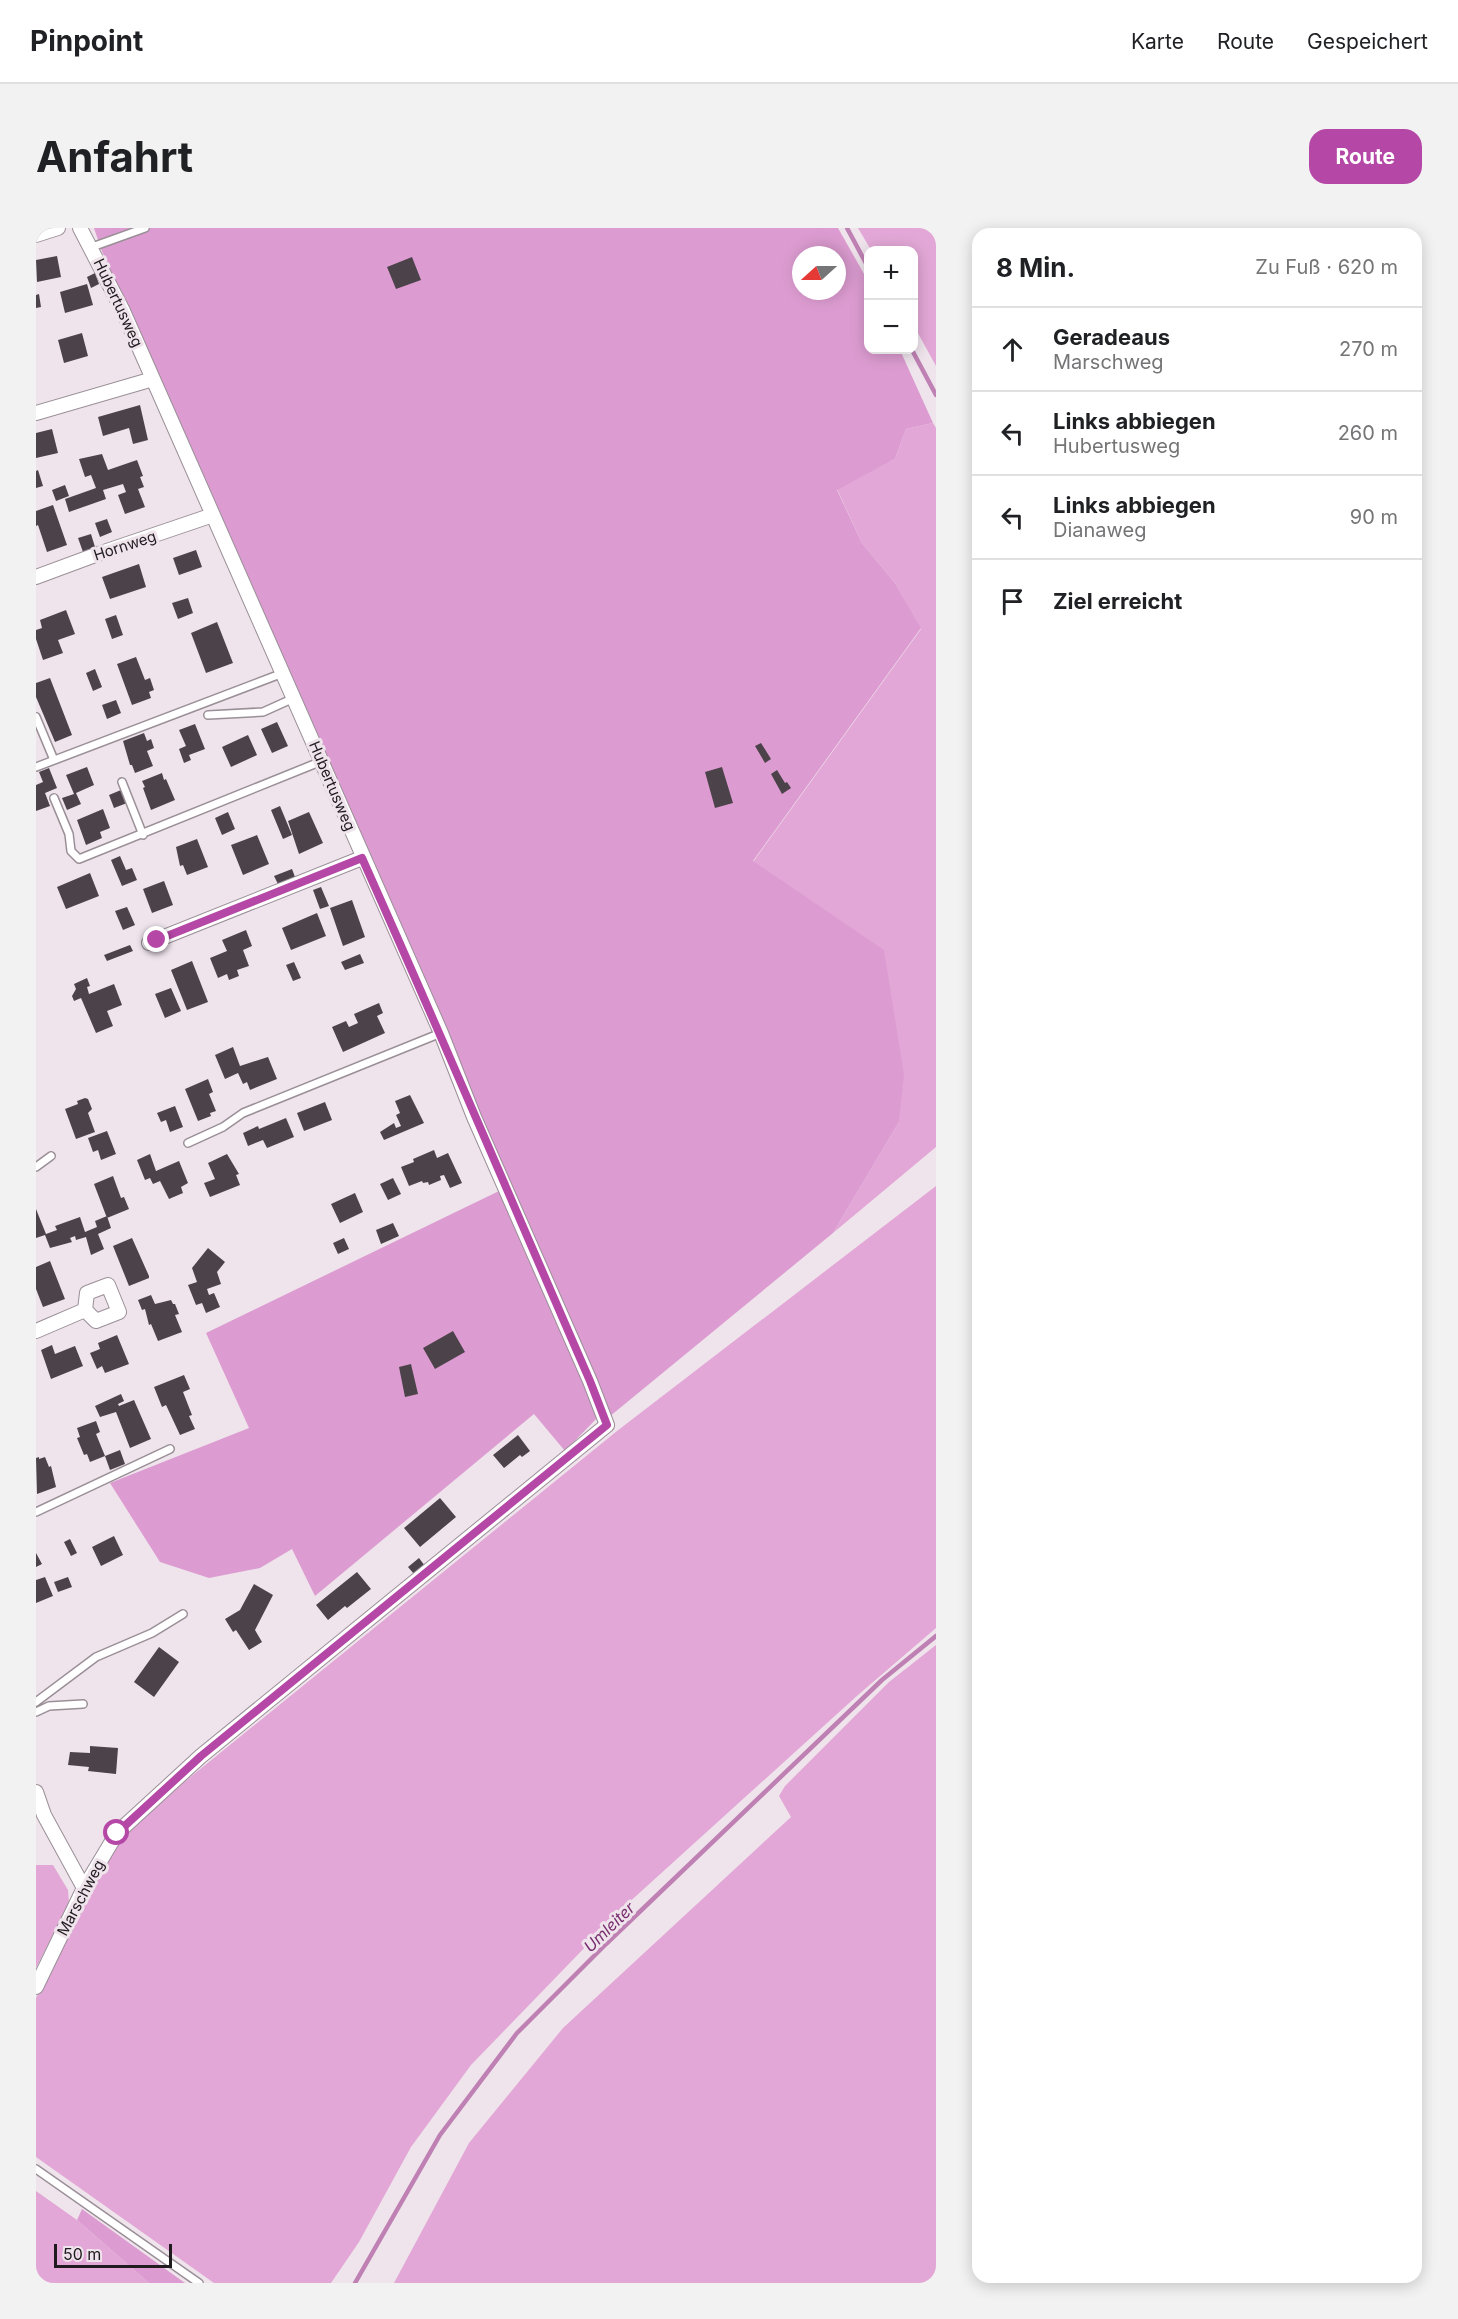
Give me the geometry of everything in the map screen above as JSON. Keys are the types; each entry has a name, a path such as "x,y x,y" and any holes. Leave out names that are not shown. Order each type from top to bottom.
{"street":[{"path":"36,235 58,228"},
{"name":"Hubertusweg","path":"80,228 92,247 153,379 322,761 362,858 441,1033 474,1117 590,1381 607,1425"},
{"path":"36,413 153,379"},
{"name":"Hornweg","path":"36,577 213,515"},
{"path":"149,943 362,858"},
{"path":"36,1331 86,1310"},
{"name":"Marschweg","path":"36,1987 84,1888 117,1833 201,1756 607,1425"},
{"path":"36,1792 44,1815 84,1888"}],"lane":[{"path":"92,247 145,228"},
{"path":"36,767 283,673"},
{"path":"208,715 263,712 294,699"},
{"path":"36,717 54,760"},
{"path":"54,798 69,834 71,851 79,860 322,761"},
{"path":"123,782 143,835"},
{"path":"188,1143 223,1127 243,1113 441,1033"},
{"path":"36,1167 51,1156"},
{"path":"36,1512 170,1449"},
{"path":"36,1702 96,1657 152,1633 183,1614"},
{"path":"36,1712 49,1706 83,1704"},
{"path":"36,2169 199,2283"}],"shaded area":[{"path":"94,228 838,228 864,274 864,354 902,354 933,423 906,429 895,459 837,490 862,543 895,583 921,628 753,861 884,950 904,1074 899,1122 833,1233 609,1417 101,249"},
{"path":"858,228 936,228 936,366 918,333 918,246 869,246"},
{"path":"933,423 936,428 936,1147 833,1233 899,1122 753,862 921,629 895,583 862,543 837,489 895,459 906,429"},
{"path":"936,1186 936,1628 858,1695 625,1906 471,2065 411,2147 359,2242 331,2283 214,2283 36,2157 36,1998 87,1891 121,1836 167,1796 617,1431"},
{"path":"499,1191 599,1416 565,1451 534,1414 315,1596 292,1549 260,1568 209,1578 160,1562 110,1483 249,1428 206,1333"},
{"path":"936,1645 936,2283 394,2283 469,2143 563,2028 791,1817 779,1796 785,1786 889,1682"},
{"path":"36,1865 53,1865 68,1890 69,1903 36,1968"},
{"path":"36,2191 77,2220 149,2283 36,2283"},
{"path":"82,2209 185,2283 149,2283 77,2220"}],"building":[{"path":"57,256 61,277 37,282 36,260"},
{"path":"412,257 421,280 396,289 387,267"},
{"path":"95,273 99,284 91,288 87,277"},
{"path":"87,284 93,305 65,313 60,292"},
{"path":"39,294 41,307 36,308 36,295"},
{"path":"82,333 88,356 64,363 58,340"},
{"path":"140,405 148,440 133,444 129,428 103,436 98,417"},
{"path":"52,429 58,453 36,458 36,433"},
{"path":"102,454 108,470 137,460 144,487 138,489 145,507 125,514 118,495 126,492 123,484 103,490 106,499 69,512 65,499 96,488 91,475 85,477 79,459"},
{"path":"38,470 43,486 36,488 36,471"},
{"path":"65,485 69,496 56,501 52,490"},
{"path":"53,505 67,545 47,552 38,525 36,526 36,511"},
{"path":"107,519 112,532 100,537 95,523"},
{"path":"91,534 95,547 83,552 78,538"},
{"path":"196,550 202,567 179,575 173,558"},
{"path":"139,564 146,587 110,599 102,577"},
{"path":"188,598 193,613 178,619 172,603"},
{"path":"66,610 75,634 58,640 63,653 43,660 36,639 36,630 42,628 40,620"},
{"path":"116,615 123,635 112,639 105,619"},
{"path":"217,622 233,663 206,673 191,633"},
{"path":"136,657 145,680 150,678 154,690 149,692 151,698 132,705 117,664"},
{"path":"95,669 102,687 93,691 86,673"},
{"path":"50,678 72,735 55,742 36,697 36,683"},
{"path":"116,700 121,713 107,719 102,705"},
{"path":"277,722 288,746 272,753 261,729"},
{"path":"195,724 205,749 189,755 191,760 184,763 179,749 186,746 179,730"},
{"path":"144,733 147,741 151,739 154,748 147,751 153,766 135,773 130,765 123,741"},
{"path":"248,735 257,755 231,767 222,747"},
{"path":"761,743 771,759 765,763 755,746"},
{"path":"87,767 94,785 76,793 81,804 67,810 62,798 74,794 66,775"},
{"path":"722,767 733,803 715,808 705,772"},
{"path":"49,768 57,788 45,793 50,806 36,811 36,785 43,782 39,772"},
{"path":"777,770 791,788 782,794 771,774"},
{"path":"162,773 175,800 151,810 142,781"},
{"path":"121,790 127,803 114,808 109,795"},
{"path":"280,806 292,835 283,839 271,810"},
{"path":"103,809 110,828 100,832 102,838 86,845 77,820"},
{"path":"228,812 235,829 222,835 215,818"},
{"path":"309,812 323,843 299,854 288,821"},
{"path":"257,835 269,864 243,875 231,845"},
{"path":"197,839 208,867 187,875 183,865 180,866 176,847"},
{"path":"120,856 126,870 132,868 137,880 122,886 111,860"},
{"path":"292,869 295,877 278,884 274,876"},
{"path":"90,873 99,896 66,909 57,887"},
{"path":"164,881 173,905 152,913 143,889"},
{"path":"321,887 329,906 320,909 313,890"},
{"path":"352,900 365,937 343,946 330,908"},
{"path":"127,907 135,925 123,930 115,911"},
{"path":"317,913 326,936 291,950 282,928"},
{"path":"246,930 252,946 243,950 249,966 237,970 239,976 229,980 227,974 218,978 210,958 227,951 222,940"},
{"path":"130,945 133,951 107,961 104,955"},
{"path":"360,954 364,963 345,970 341,962"},
{"path":"192,961 208,1002 187,1010 171,970"},
{"path":"294,962 301,978 293,981 286,965"},
{"path":"87,978 90,986 87,987 89,994 114,984 122,1005 107,1011 113,1026 96,1033 81,998 74,1001 72,996 76,989 74,984"},
{"path":"171,988 181,1011 165,1018 155,994"},
{"path":"379,1003 383,1013 377,1016 385,1033 343,1052 332,1027 346,1021 349,1027 358,1023 354,1014"},
{"path":"233,1047 240,1066 268,1057 277,1079 250,1090 247,1082 243,1084 238,1073 225,1079 215,1055"},
{"path":"208,1079 213,1092 209,1094 216,1111 210,1113 211,1116 198,1121 185,1089"},
{"path":"410,1095 424,1123 384,1140 380,1132 394,1123 396,1128 401,1126 396,1115 400,1113 395,1101"},
{"path":"88,1099 92,1109 88,1113 95,1132 76,1139 65,1109 78,1104 77,1101"},
{"path":"325,1102 332,1120 304,1131 297,1113"},
{"path":"175,1106 183,1127 170,1132 166,1120 161,1122 157,1113"},
{"path":"286,1118 294,1137 267,1148 263,1140 248,1146 243,1133"},
{"path":"107,1131 116,1154 101,1160 98,1150 93,1152 88,1138"},
{"path":"434,1150 437,1158 448,1153 462,1183 450,1188 444,1175 440,1176 441,1180 429,1185 428,1182 423,1183 422,1181 409,1186 401,1167"},
{"path":"150,1154 156,1171 179,1161 188,1183 181,1187 183,1193 169,1199 160,1181 153,1184 150,1178 145,1180 137,1160"},
{"path":"227,1154 239,1174 236,1175 240,1185 210,1197 204,1183 215,1179 208,1163"},
{"path":"113,1176 121,1198 124,1197 129,1209 107,1218 94,1184"},
{"path":"393,1178 401,1194 388,1200 380,1184"},
{"path":"355,1193 363,1212 340,1223 331,1204"},
{"path":"36,1209 46,1234 57,1230 55,1226 80,1217 85,1232 97,1227 95,1221 107,1216 111,1228 98,1234 104,1249 91,1255 86,1237 76,1240 75,1236 70,1238 72,1242 50,1248 45,1235 36,1238"},
{"path":"393,1223 399,1236 381,1244 376,1230"},
{"path":"132,1238 149,1278 129,1286 113,1246"},
{"path":"344,1238 349,1249 338,1254 333,1243"},
{"path":"208,1248 225,1262 217,1272 221,1284 207,1289 209,1295 214,1293 220,1307 206,1313 202,1303 196,1305 188,1285 197,1282 192,1268"},
{"path":"50,1261 65,1299 43,1307 36,1289 36,1267"},
{"path":"151,1295 155,1304 171,1300 175,1304 179,1314 175,1315 182,1332 158,1341 151,1324 149,1325 145,1309 142,1310 138,1300"},
{"path":"453,1331 465,1352 435,1369 423,1348"},
{"path":"117,1335 129,1364 105,1373 102,1366 97,1369 90,1353 100,1349 98,1343"},
{"path":"52,1345 55,1354 75,1346 83,1366 51,1379 41,1350"},
{"path":"411,1364 418,1394 405,1397 399,1367"},
{"path":"184,1375 190,1389 183,1392 195,1429 180,1435 166,1405 162,1407 154,1387"},
{"path":"121,1394 124,1401 118,1404 119,1406 134,1400 151,1439 130,1448 116,1412 100,1417 95,1406"},
{"path":"96,1421 100,1432 96,1434 105,1456 90,1462 87,1454 84,1455 77,1438 80,1437 77,1428"},
{"path":"518,1435 530,1451 522,1457 520,1455 504,1468 493,1455"},
{"path":"120,1450 125,1464 110,1470 105,1456"},
{"path":"39,1457 39,1459 45,1457 49,1467 51,1466 56,1487 37,1494 36,1458"},
{"path":"440,1498 456,1517 420,1547 404,1528"},
{"path":"114,1536 123,1555 101,1566 92,1547"},
{"path":"70,1539 77,1553 71,1556 64,1542"},
{"path":"36,1553 42,1564 36,1567"},
{"path":"419,1558 425,1566 414,1574 408,1567"},
{"path":"357,1572 371,1589 328,1620 316,1605"},
{"path":"45,1577 53,1596 36,1603 36,1580"},
{"path":"68,1577 72,1587 58,1592 54,1582"},
{"path":"254,1584 273,1595 255,1630 262,1642 249,1650 236,1630 233,1632 225,1619 240,1610"},
{"path":"159,1647 179,1662 154,1697 134,1682"},
{"path":"90,1746 118,1748 116,1774 88,1771 89,1767 68,1765 70,1752 90,1753"}],"waterway":[{"path":"847,228 864,260"},
{"path":"914,354 936,395"},
{"name":"Umleiter","path":"355,2283 440,2135 517,2033 606,1944 882,1680 936,1636"}],"route":[{"path":"117,1833 201,1756 464,1544 607,1425 590,1381 474,1117 441,1033 362,858 157,940"}]}
